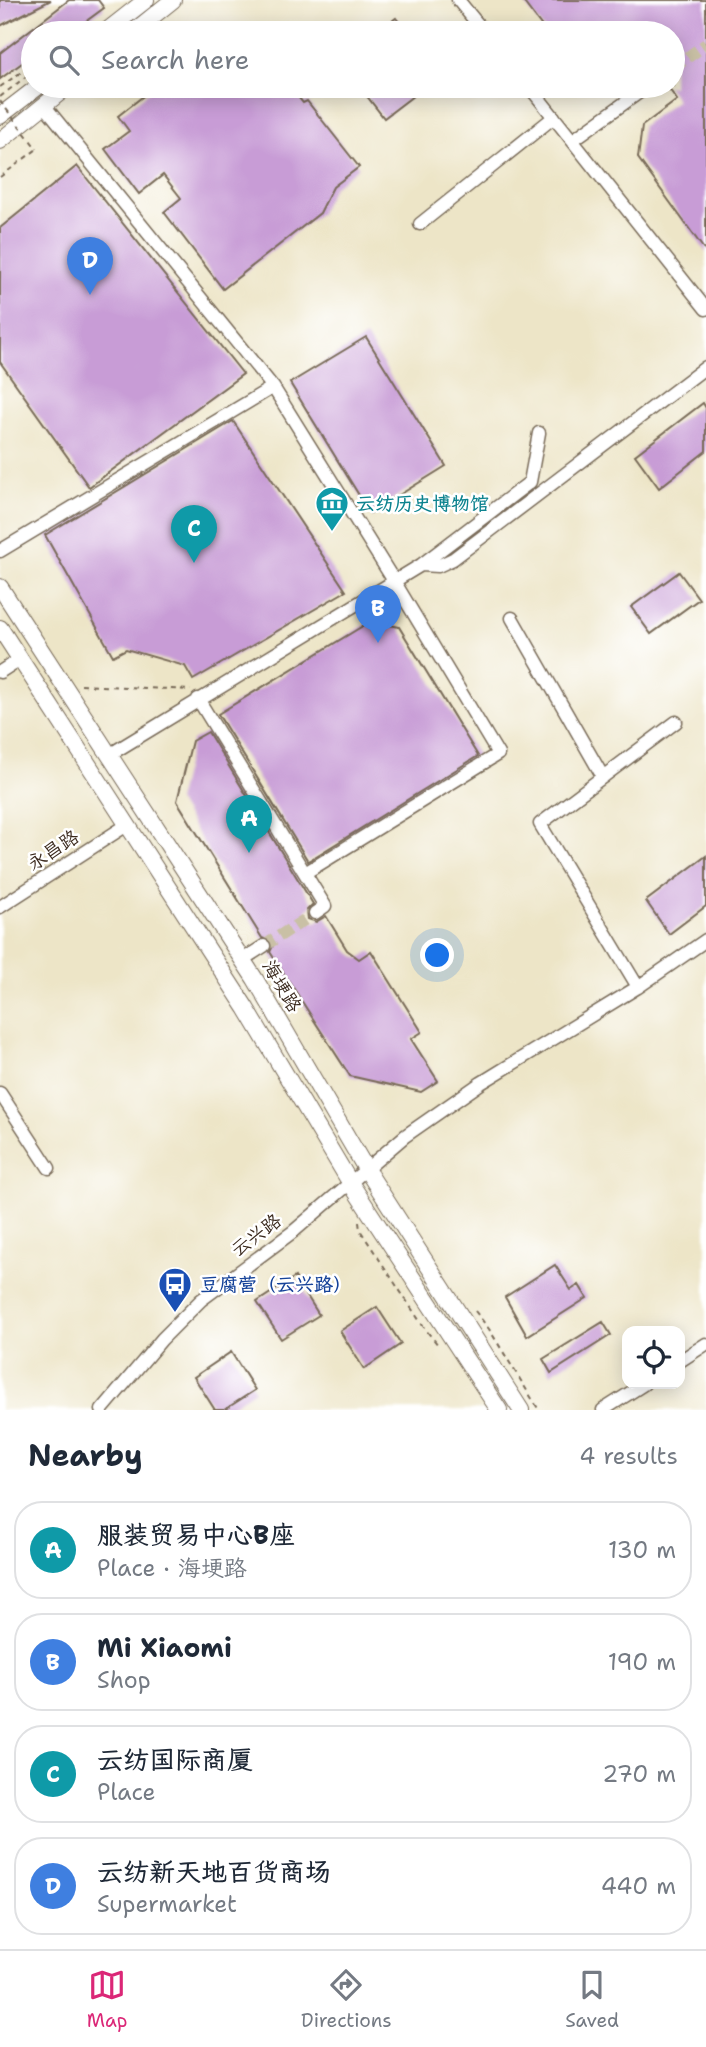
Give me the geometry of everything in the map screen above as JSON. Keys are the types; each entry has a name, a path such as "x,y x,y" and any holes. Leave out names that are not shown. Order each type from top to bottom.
{"main road":[{"path":"119,21 146,0"},
{"path":"147,21 173,0"},
{"path":"0,117 23,98"},
{"path":"0,141 53,98"},
{"name":"海埂路","path":"0,587 242,960 366,1170 522,1410"},
{"path":"0,628 246,1008 351,1184 499,1410"}],"street":[{"path":"458,0 475,21"},
{"path":"539,98 706,309"},
{"path":"573,140 631,98"},
{"path":"44,105 273,387 498,754 305,873"},
{"path":"420,223 554,117"},
{"path":"421,565 438,566 453,559 706,367"},
{"path":"0,551 273,387"},
{"path":"108,755 421,565 530,482 539,433"},
{"path":"512,618 603,777"},
{"path":"0,672 20,659"},
{"path":"198,699 325,906 315,913"},
{"path":"638,987 540,824 676,722"},
{"name":"永昌路","path":"0,907 127,825"},
{"name":"云兴路","path":"102,1410 162,1339 201,1300 265,1254 405,1136 481,1083 638,987 706,940"},
{"path":"242,960 264,946"},
{"path":"0,1093 49,1168"},
{"path":"685,1358 706,1344"},
{"path":"603,1410 636,1389"}],"path":[{"path":"0,88 21,73"},
{"path":"0,177 37,149 0,99 21,81"},
{"path":"62,684 212,691"}],"building":[{"path":"0,0 51,0 0,26"},
{"path":"69,0 98,0 104,8 86,21 42,21"},
{"path":"522,0 706,0 706,252 638,158 642,126 677,100 676,98 685,98 685,21 538,21"},
{"path":"21,37 21,64 0,79 0,53"},
{"path":"141,98 299,98 303,103 307,101 359,167 333,187 320,213 223,289 164,212 181,198 163,175 139,194 105,149 129,131 118,116"},
{"path":"368,98 410,98 384,118"},
{"path":"77,166 243,374 89,487 0,362 0,228"},
{"path":"366,337 446,466 370,513 290,383"},
{"path":"703,403 706,408 706,451 659,488 635,455"},
{"path":"233,421 346,591 193,680 185,666 126,649 113,656 45,535"},
{"path":"679,572 699,599 651,634 631,607"},
{"path":"371,621 399,627 478,756 308,861 218,714"},
{"path":"208,732 313,904 307,910 308,919 316,922 326,916 347,950 359,959 371,951 422,1032 411,1039 438,1081 421,1092 350,1076 270,952 272,942 262,938 177,801 192,741"},
{"path":"706,856 706,906 669,934 646,901"},
{"path":"555,1265 571,1290 579,1285 587,1298 527,1336 505,1297"},
{"path":"295,1277 319,1315 281,1339 257,1302"},
{"path":"377,1307 401,1344 364,1369 340,1331"},
{"path":"603,1322 611,1335 551,1373 543,1359"},
{"path":"231,1352 255,1390 224,1410 215,1410 194,1377"}],"tunnel":[{"path":"685,59 706,44"},
{"path":"264,946 315,913"}],"place":[{"name":"云纺新天地百货商场","path":"90,295"},
{"name":"云纺历史博物馆","path":"332,533"},
{"name":"云纺国际商厦","path":"194,563"},
{"name":"Mi Xiaomi","path":"378,643"},
{"name":"服装贸易中心B座","path":"249,853"},
{"name":"豆腐营（云兴路）","path":"175,1314"}]}
